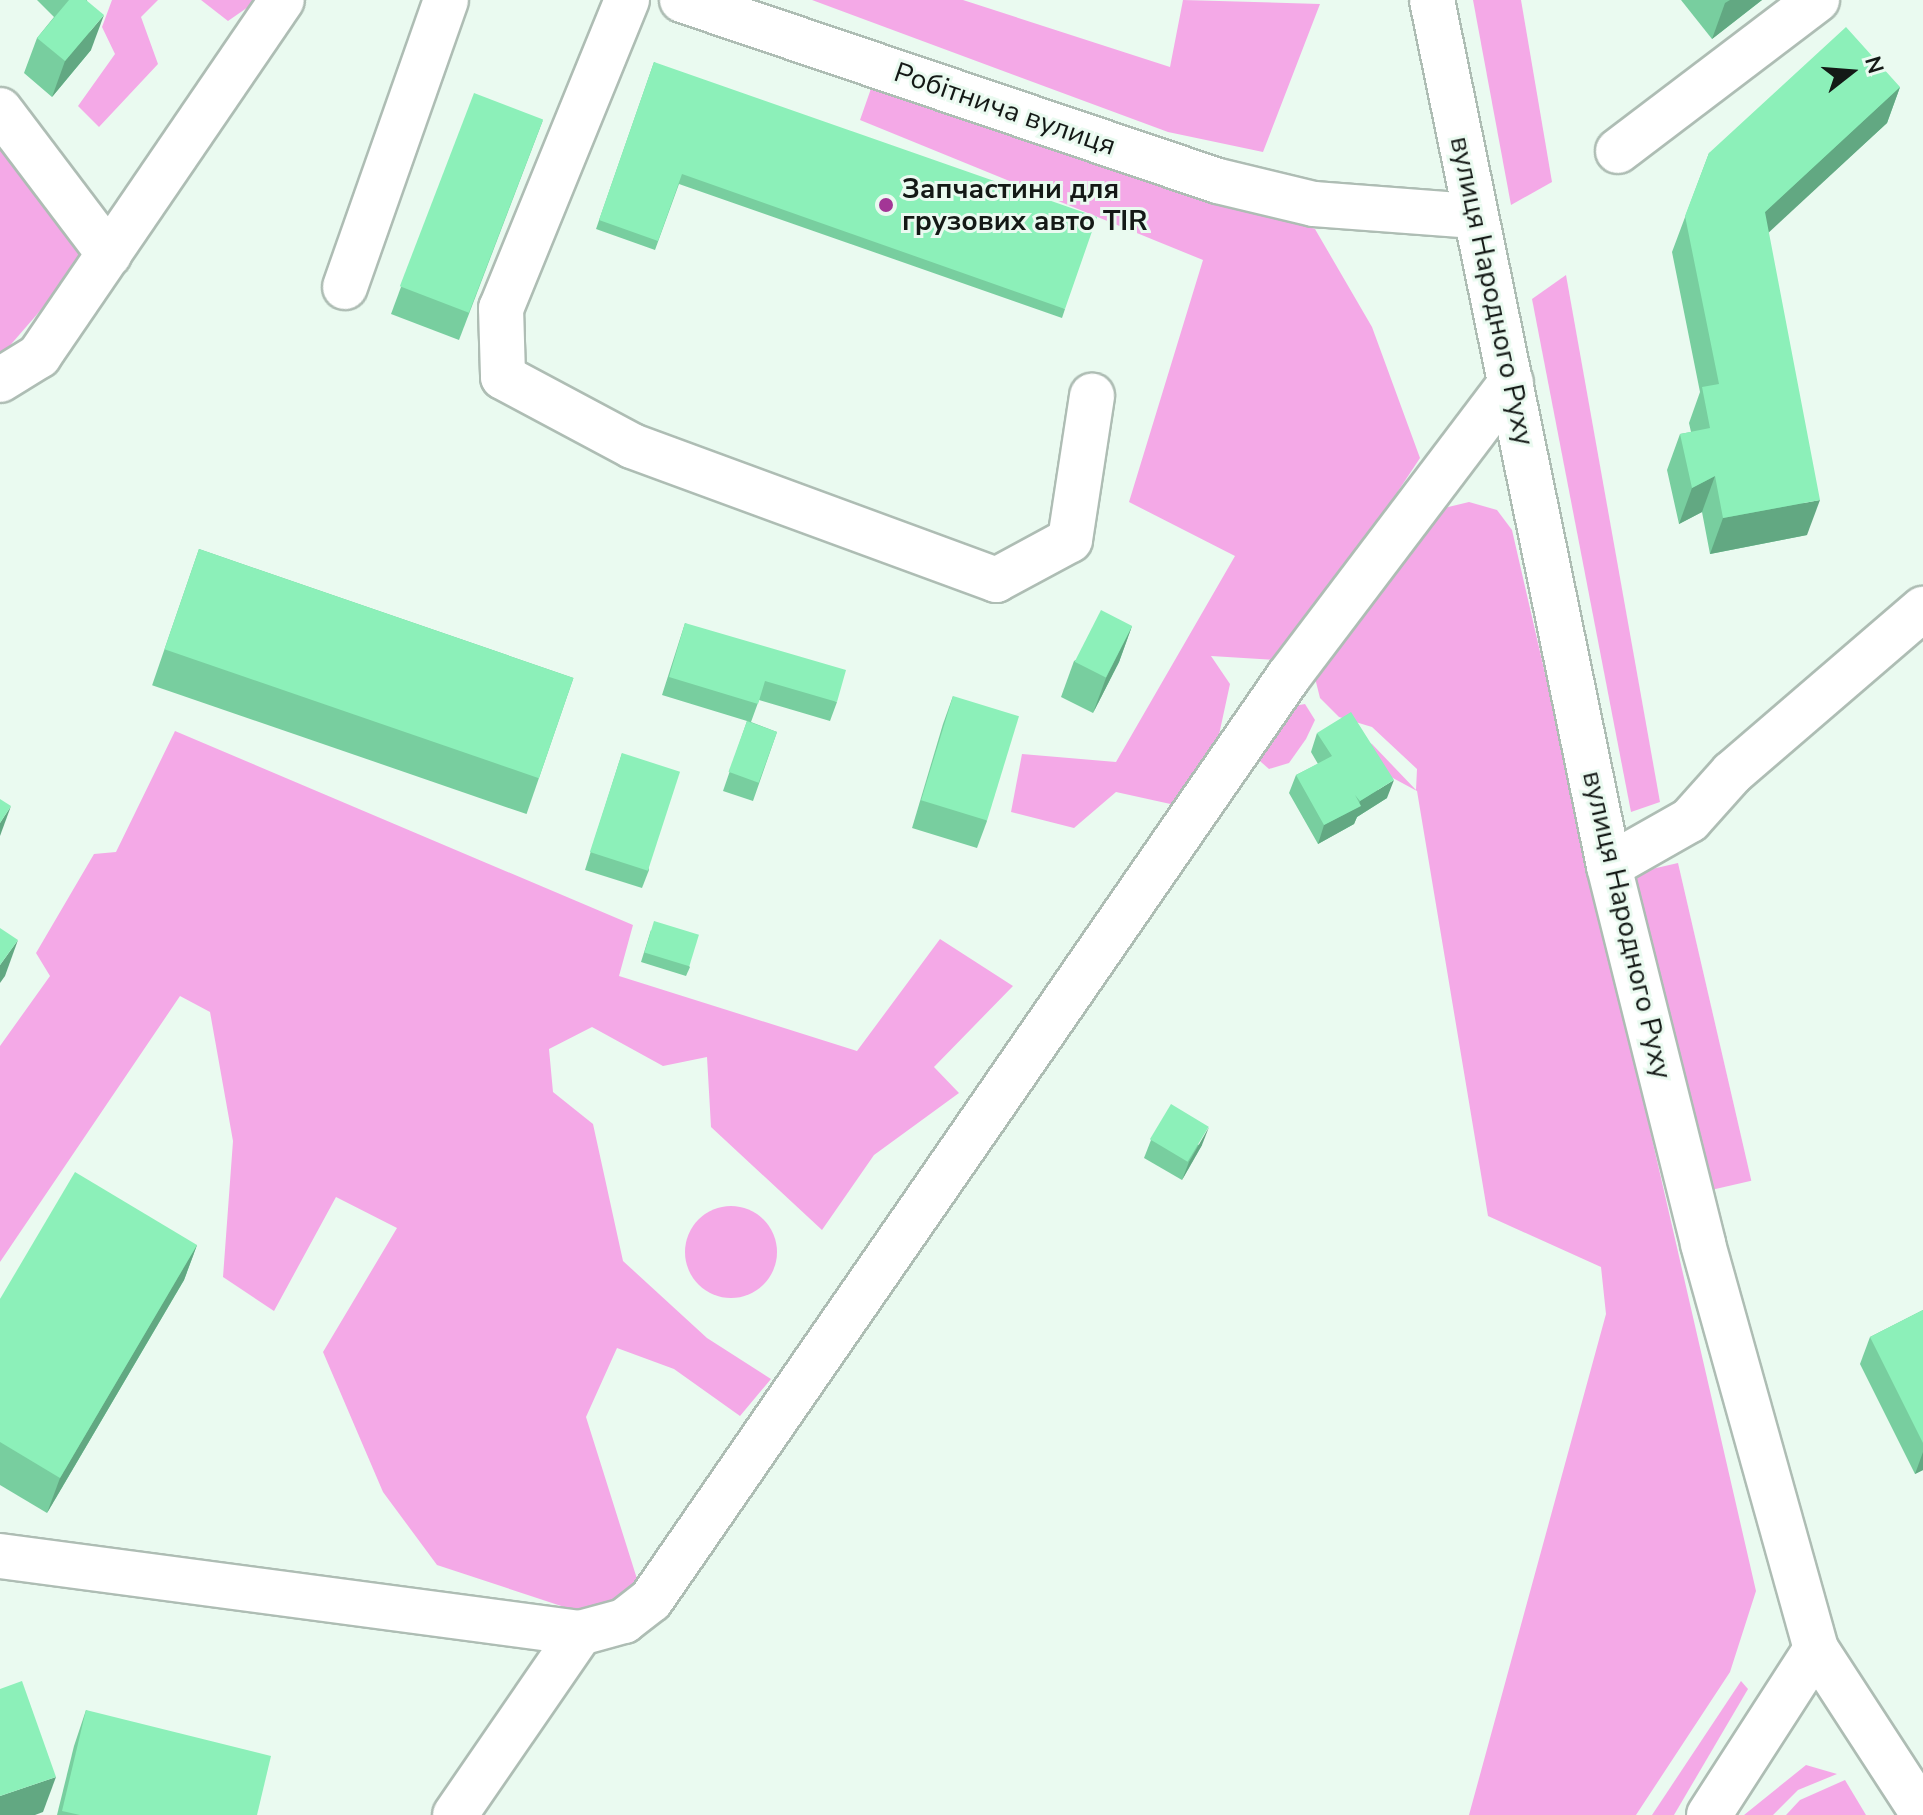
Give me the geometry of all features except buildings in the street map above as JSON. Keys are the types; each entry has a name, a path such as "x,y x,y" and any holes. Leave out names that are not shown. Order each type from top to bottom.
{"street":[{"path":"0,380 39,356 282,0"},
{"path":"345,287 446,0"},
{"path":"627,0 501,308 503,377 632,446 996,580 1070,540 1092,396"},
{"name":"Робітнича вулиця","path":"682,0 1218,181 1314,204 1475,216"},
{"name":"вулиця Народного Руху","path":"1432,0 1609,866 1703,1244 1816,1649 1923,1814"},
{"path":"1618,151 1817,0"},
{"path":"0,110 109,254"},
{"path":"0,1556 580,1633 624,1621 651,1600 1289,676 1511,382"},
{"path":"1609,866 1690,820 1732,773 1923,609"},
{"path":"455,1815 580,1633"},
{"path":"1709,1815 1816,1649"}],"shaded area":[{"path":"112,0 158,0 141,17 158,64 99,127 78,106 115,54 102,27"},
{"path":"201,0 258,0 228,21"},
{"path":"812,0 963,0 1170,67 1183,0 1320,4 1263,152 1168,132"},
{"path":"1473,0 1521,0 1552,182 1511,205"},
{"path":"874,80 1315,229 1372,327 1420,458 1340,579 1275,660 1211,656 1230,684 1217,744 1175,805 1116,792 1074,828 1011,812 1022,754 1116,762 1235,556 1129,502 1203,260 860,120"},
{"path":"0,149 77,234 79,266 0,357"},
{"path":"1566,275 1660,802 1631,812 1532,299"},
{"path":"1469,502 1497,510 1512,530 1756,1591 1730,1672 1636,1815 1469,1815 1606,1314 1601,1267 1488,1216 1417,791 1365,763 1344,730 1372,744 1416,790 1417,769 1372,727 1339,717 1320,698 1311,662 1440,509"},
{"path":"1305,704 1315,720 1306,739 1289,763 1269,769 1253,755 1276,709"},
{"path":"175,731 633,925 619,976 857,1051 940,939 1013,986 934,1067 959,1093 874,1155 822,1230 711,1127 707,1057 663,1066 592,1027 549,1049 553,1092 593,1124 623,1261 707,1338 771,1379 740,1416 674,1369 617,1348 586,1417 638,1582 613,1623 437,1565 383,1492 323,1352 397,1228 336,1197 274,1311 223,1277 233,1141 210,1012 180,996 0,1262 0,1046 50,976 36,953 94,854 116,852"},
{"path":"1678,863 1751,1181 1704,1192 1630,874"},
{"path":"731,1206 748,1210 763,1220 773,1235 777,1252 773,1269 763,1284 748,1294 731,1298 714,1294 699,1284 689,1269 685,1252 689,1235 699,1220 714,1210"},
{"path":"1741,1681 1748,1689 1674,1815 1652,1815"},
{"path":"1806,1765 1837,1774 1798,1790 1773,1815 1744,1815"},
{"path":"1845,1780 1866,1815 1786,1815 1800,1800"}],"place":[{"name":"Запчастини для грузових авто TIR","path":"886,205"}]}
